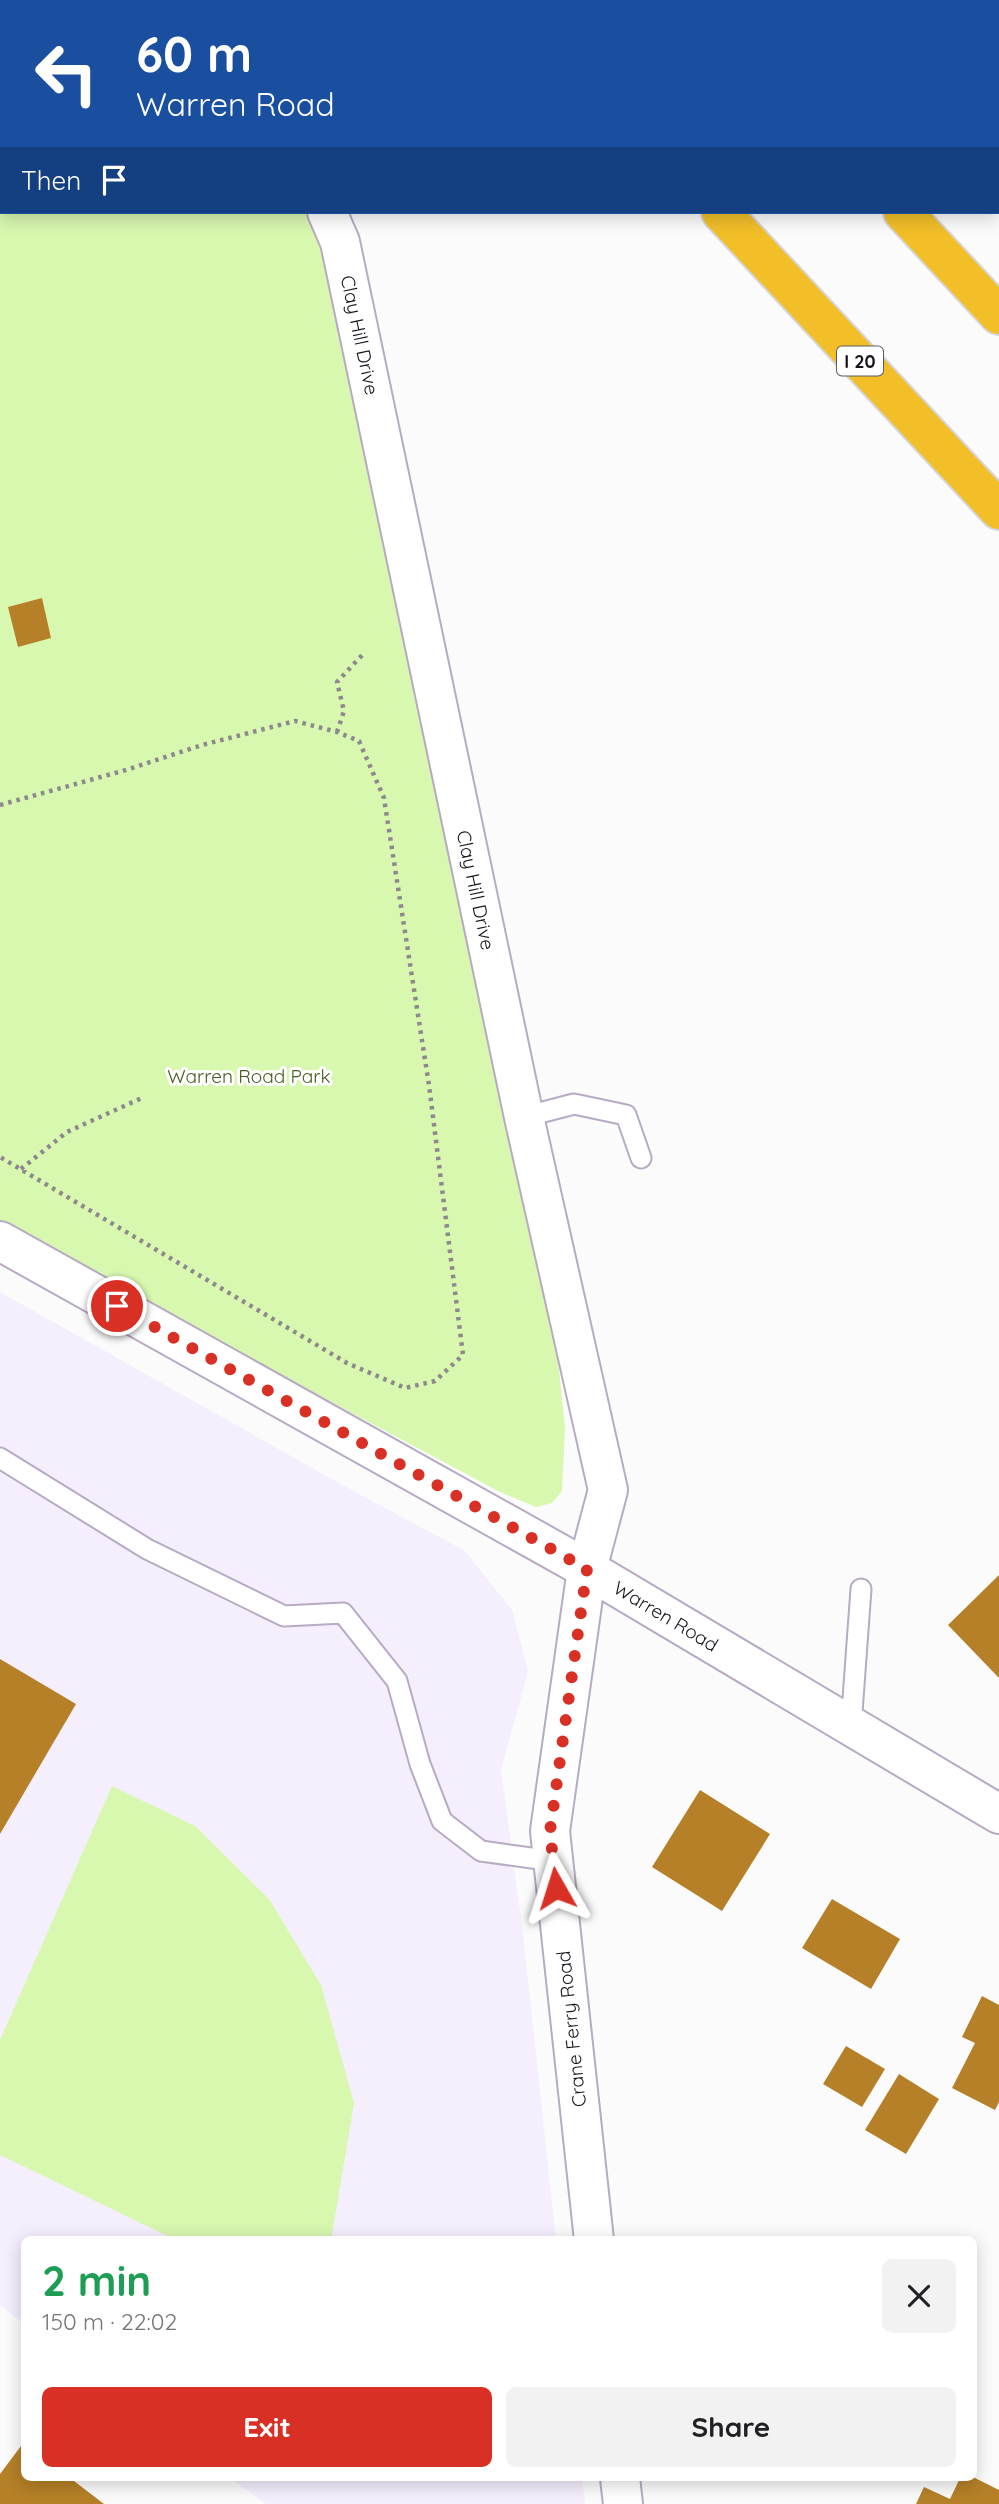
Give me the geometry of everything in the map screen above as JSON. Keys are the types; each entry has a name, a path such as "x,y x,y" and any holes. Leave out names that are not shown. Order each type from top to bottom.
{"highway":[{"name":"I 20","path":"723,214 999,510"},
{"path":"905,214 999,315"}],"street":[{"name":"Clay Hill Drive","path":"328,214 340,242 524,1117 608,1490 587,1569"},
{"name":"Warren Road","path":"0,1241 587,1569 999,1814"},
{"name":"Crane Ferry Road","path":"587,1569 550,1831 594,2236"},
{"path":"620,2481 623,2504"}],"lane":[{"path":"524,1117 574,1104 626,1115 641,1158"},
{"path":"0,1458 147,1549 284,1616 343,1614 397,1681 420,1764 442,1821 481,1851 553,1861"},
{"path":"851,1726 862,1589"}],"path":[{"path":"337,732 344,711 337,682 365,652"},
{"path":"0,805 126,770 202,745 295,721 359,741 384,798 429,1085 463,1355 435,1381 405,1388 347,1363 0,1157"},
{"path":"21,1170 67,1132 144,1097"}],"shaded area":[{"path":"0,1292 353,1491 464,1550 512,1610 528,1671 501,1770 523,1934 556,2236 21,2236 21,2322 0,2305"},
{"path":"234,2481 582,2481 585,2504 266,2504"}],"green space":[{"name":"Warren Road Park","path":"0,214 324,214 421,654 558,1360 565,1428 562,1491 552,1503 536,1507 500,1492 0,1225"},
{"path":"112,1786 195,1826 269,1899 321,1985 354,2103 332,2236 168,2236 0,2155 0,2040"}],"building":[{"path":"42,598 51,638 18,647 8,607"},
{"path":"999,1575 999,1678 948,1625"},
{"path":"0,1659 76,1704 0,1834"},
{"path":"700,1790 770,1834 722,1911 652,1867"},
{"path":"832,1899 900,1939 871,1989 802,1948"},
{"path":"982,1996 999,2005 999,2102 995,2110 952,2088 975,2043 962,2037"},
{"path":"846,2046 885,2069 862,2107 823,2084"},
{"path":"899,2074 939,2099 906,2154 865,2130"},
{"path":"21,2446 21,2481 74,2481 104,2504 0,2504 0,2474"},
{"path":"977,2479 999,2490 999,2504 916,2504 924,2487 950,2499 959,2481"}],"route":[{"path":"117,1306 587,1569 550,1831 556,1888"}]}
